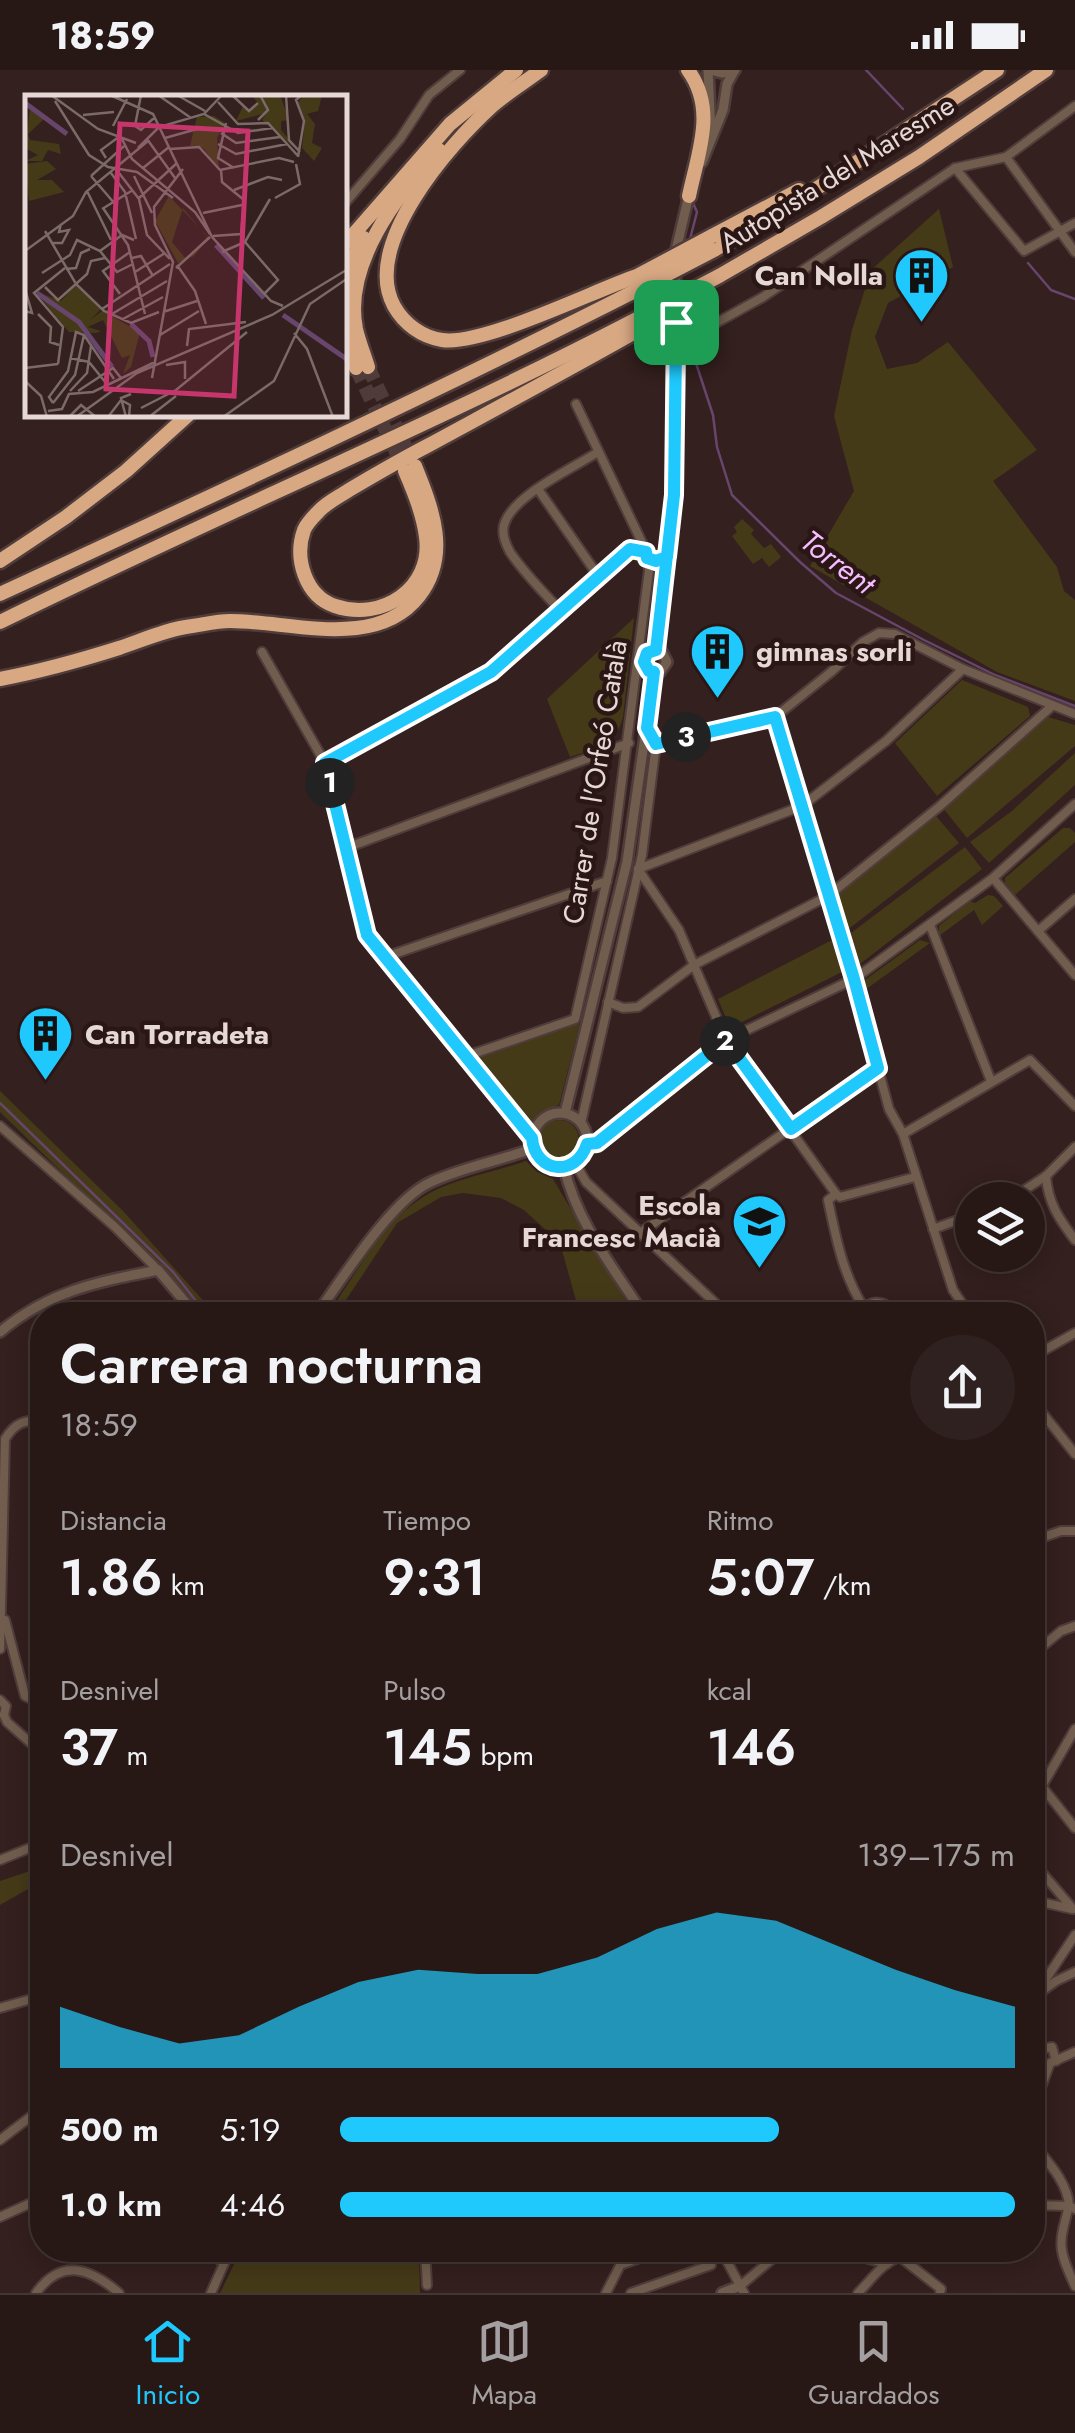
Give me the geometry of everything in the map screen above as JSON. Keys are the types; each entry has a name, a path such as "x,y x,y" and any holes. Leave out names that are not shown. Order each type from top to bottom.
{"highway":[{"path":"348,241 450,124 516,70"},
{"path":"541,70 492,106 438,164 396,234 388,257 386,289 409,325 423,335 444,340 467,339 638,282"},
{"path":"688,70 703,99 704,126 689,196"},
{"name":"Autopista del Maresme","path":"638,282 900,135 997,70"},
{"name":"Autopista del Maresme","path":"634,327 919,157 1046,70"},
{"path":"348,334 362,367 356,291 366,253 396,202 431,159 474,114 492,106"},
{"path":"348,282 356,254 390,194"},
{"path":"0,594 473,372 638,282"},
{"path":"406,466 427,540 416,582 392,603 366,611 334,606 319,598 302,569 300,552 305,526 323,506 406,466 634,327"},
{"path":"0,622 634,327"},
{"path":"0,561 126,471 185,418"},
{"path":"0,679 50,670 181,627 228,620 301,628 382,624 401,614 427,586 434,567 438,540 432,508 406,466"}],"street":[{"path":"348,200 400,140 429,95 460,70"},
{"path":"711,142 709,70 734,70"},
{"path":"566,1114 627,862 647,728 644,662 652,652 674,495 676,250 689,196 723,110 727,84 734,70"},
{"path":"676,350 689,338 763,298 954,168 1006,157 1071,109 1075,123"},
{"path":"1006,157 1075,252"},
{"path":"954,168 1024,251 1075,222"},
{"path":"676,322 689,338"},
{"path":"576,404 646,555"},
{"path":"561,611 508,550 504,522 515,507 598,452"},
{"path":"538,490 599,577"},
{"path":"325,763 491,672 630,549 656,561 667,557"},
{"name":"Carrer de l'Orfeó Català","path":"467,1056 575,1019 612,858 628,743 645,671 641,637 649,570 646,555"},
{"path":"656,744 775,717 863,642 879,633 895,634 964,669 1075,714"},
{"path":"641,637 652,652"},
{"path":"262,652 325,763 367,935 467,1056 533,1143 542,1161 550,1165 564,1167 575,1163 587,1144 581,1123 638,870 656,744 647,728"},
{"path":"645,671 664,668 667,662 662,652 652,652"},
{"path":"638,870 802,806 886,741 964,669"},
{"path":"608,1002 622,1008 638,1006 694,965 828,896 940,806 1052,706"},
{"path":"775,717 890,1109 903,1134 953,1290 961,1302"},
{"path":"346,848 628,743"},
{"path":"587,1144 597,1143 726,1040 854,979 993,878 1075,804"},
{"path":"638,870 680,930 726,1040 836,1194 840,1197 915,1177"},
{"path":"993,878 1075,975"},
{"path":"385,957 607,881"},
{"path":"1038,931 1075,898"},
{"path":"930,924 992,1082"},
{"path":"903,1134 1030,1060 1075,1106"},
{"path":"640,1233 878,1068"},
{"path":"533,1143 535,1129 546,1116 566,1114 581,1123"},
{"path":"0,1126 115,1227 185,1302"},
{"path":"326,1302 394,1210 412,1193 434,1180 533,1143"},
{"path":"1037,1182 1075,1147"},
{"path":"575,1163 586,1182 714,1302"},
{"path":"564,1167 570,1192 636,1302"},
{"path":"1046,1176 1049,1201 1075,1240"},
{"path":"836,1194 828,1200 844,1269 858,1302"},
{"path":"933,1229 955,1221"},
{"path":"47,1302 95,1282 158,1270"},
{"path":"0,1332 30,1310"},
{"path":"1045,1350 1075,1333"},
{"path":"1045,1416 1075,1454"},
{"path":"0,1649 5,1440 14,1425 30,1420"},
{"path":"1045,1537 1075,1531"},
{"path":"2,1611 25,1696 30,1698"},
{"path":"1045,1644 1061,1630 1075,1626"},
{"path":"0,1699 6,1706 2,1716 30,1742"},
{"path":"1045,1781 1075,1729"},
{"path":"1045,1790 1075,1828"},
{"path":"0,1860 30,1849"},
{"path":"1045,1877 1074,1909"},
{"path":"1045,1903 1074,1909"},
{"path":"1045,1982 1075,1935"},
{"path":"1045,1990 1075,1972"},
{"path":"0,2008 30,1999"},
{"path":"1045,2047 1052,2048 1056,2061"},
{"path":"1045,2079 1050,2064 1075,2052"},
{"path":"0,2140 30,2117"},
{"path":"1045,2159 1072,2201 1060,2248 1075,2286"},
{"path":"1045,2204 1072,2201"},
{"path":"0,2217 30,2203"},
{"path":"426,2262 427,2285"},
{"path":"606,2293 622,2262"},
{"path":"620,2265 628,2262"},
{"path":"727,2262 742,2290"},
{"path":"722,2293 742,2290 771,2262"},
{"path":"879,2262 886,2264"},
{"path":"858,2293 888,2262"},
{"path":"906,2262 941,2289 940,2293"},
{"path":"210,2293 224,2263"},
{"path":"631,2293 710,2265"},
{"path":"36,2293 49,2278 75,2270 96,2275 119,2293"}],"shaded area":[{"path":"939,209 953,267 888,303 875,337 887,369 917,363 948,342 1037,450 993,481 1057,567 1064,591 1075,600 1075,701 997,672 810,566 854,491 834,416 852,330 871,270"},
{"path":"742,519 764,548 771,544 781,557 769,567 762,558 753,564 732,536"},
{"path":"634,618 619,727 604,745 570,757 547,699"},
{"path":"962,680 1028,707 1030,716 937,796 895,743"},
{"path":"1048,717 1075,725 1075,746 967,838 943,808"},
{"path":"1075,753 1075,785 989,863 970,842 1012,811"},
{"path":"936,816 959,843 846,931 836,896"},
{"path":"1063,828 1075,833 1075,842 1015,895 1005,878"},
{"path":"965,847 982,869 860,964 851,933"},
{"path":"988,895 1003,906 982,925 974,910 939,936 939,926 970,901 975,903"},
{"path":"834,939 842,972 730,1028 718,999"},
{"path":"920,940 930,943 865,990 865,980"},
{"path":"580,1023 559,1105 538,1115 530,1126 474,1057"},
{"path":"0,1091 124,1212 204,1302 191,1302 163,1270 0,1112"},
{"path":"559,1120 573,1126 579,1140 573,1154 559,1160 545,1154 539,1140 545,1126"},
{"path":"526,1161 537,1172 553,1179 626,1302 576,1302 560,1243 524,1210 501,1198 463,1193 441,1197 397,1223 345,1302 336,1302 392,1224 425,1196"},
{"path":"30,1870 30,1888 0,1905 0,1881"},
{"path":"235,2262 419,2262 420,2293 220,2293"}],"waterway":[{"path":"866,70 903,109"},
{"name":"Torrent","path":"690,239 697,212 693,203"},
{"path":"1028,263 1051,290 1075,299"},
{"name":"Torrent","path":"689,296 689,330"},
{"name":"Torrent","path":"690,345 713,415 717,447 732,495 800,562 836,593 924,640 995,675 1075,706"},
{"path":"0,1103 173,1272 197,1302"}],"tunnel":[{"path":"368,367 414,465"},
{"path":"356,368 405,471"}],"place":[{"name":"Can Nolla","path":"922,324"},
{"name":"gimnas sorli","path":"717,700"},
{"name":"Can Torradeta","path":"46,1083"},
{"name":"Escola Francesc Macià","path":"760,1270"}],"route":[{"path":"676,322 674,495 667,557 656,561 647,558 646,552 630,549 491,672 325,763 367,935 532,1138 537,1155 558,1167 575,1163 587,1144 597,1143 726,1040 791,1129 878,1068 775,717 656,744 647,728 654,672 645,667 644,657 656,650 664,580 674,495 676,350 689,338 676,322"}]}
